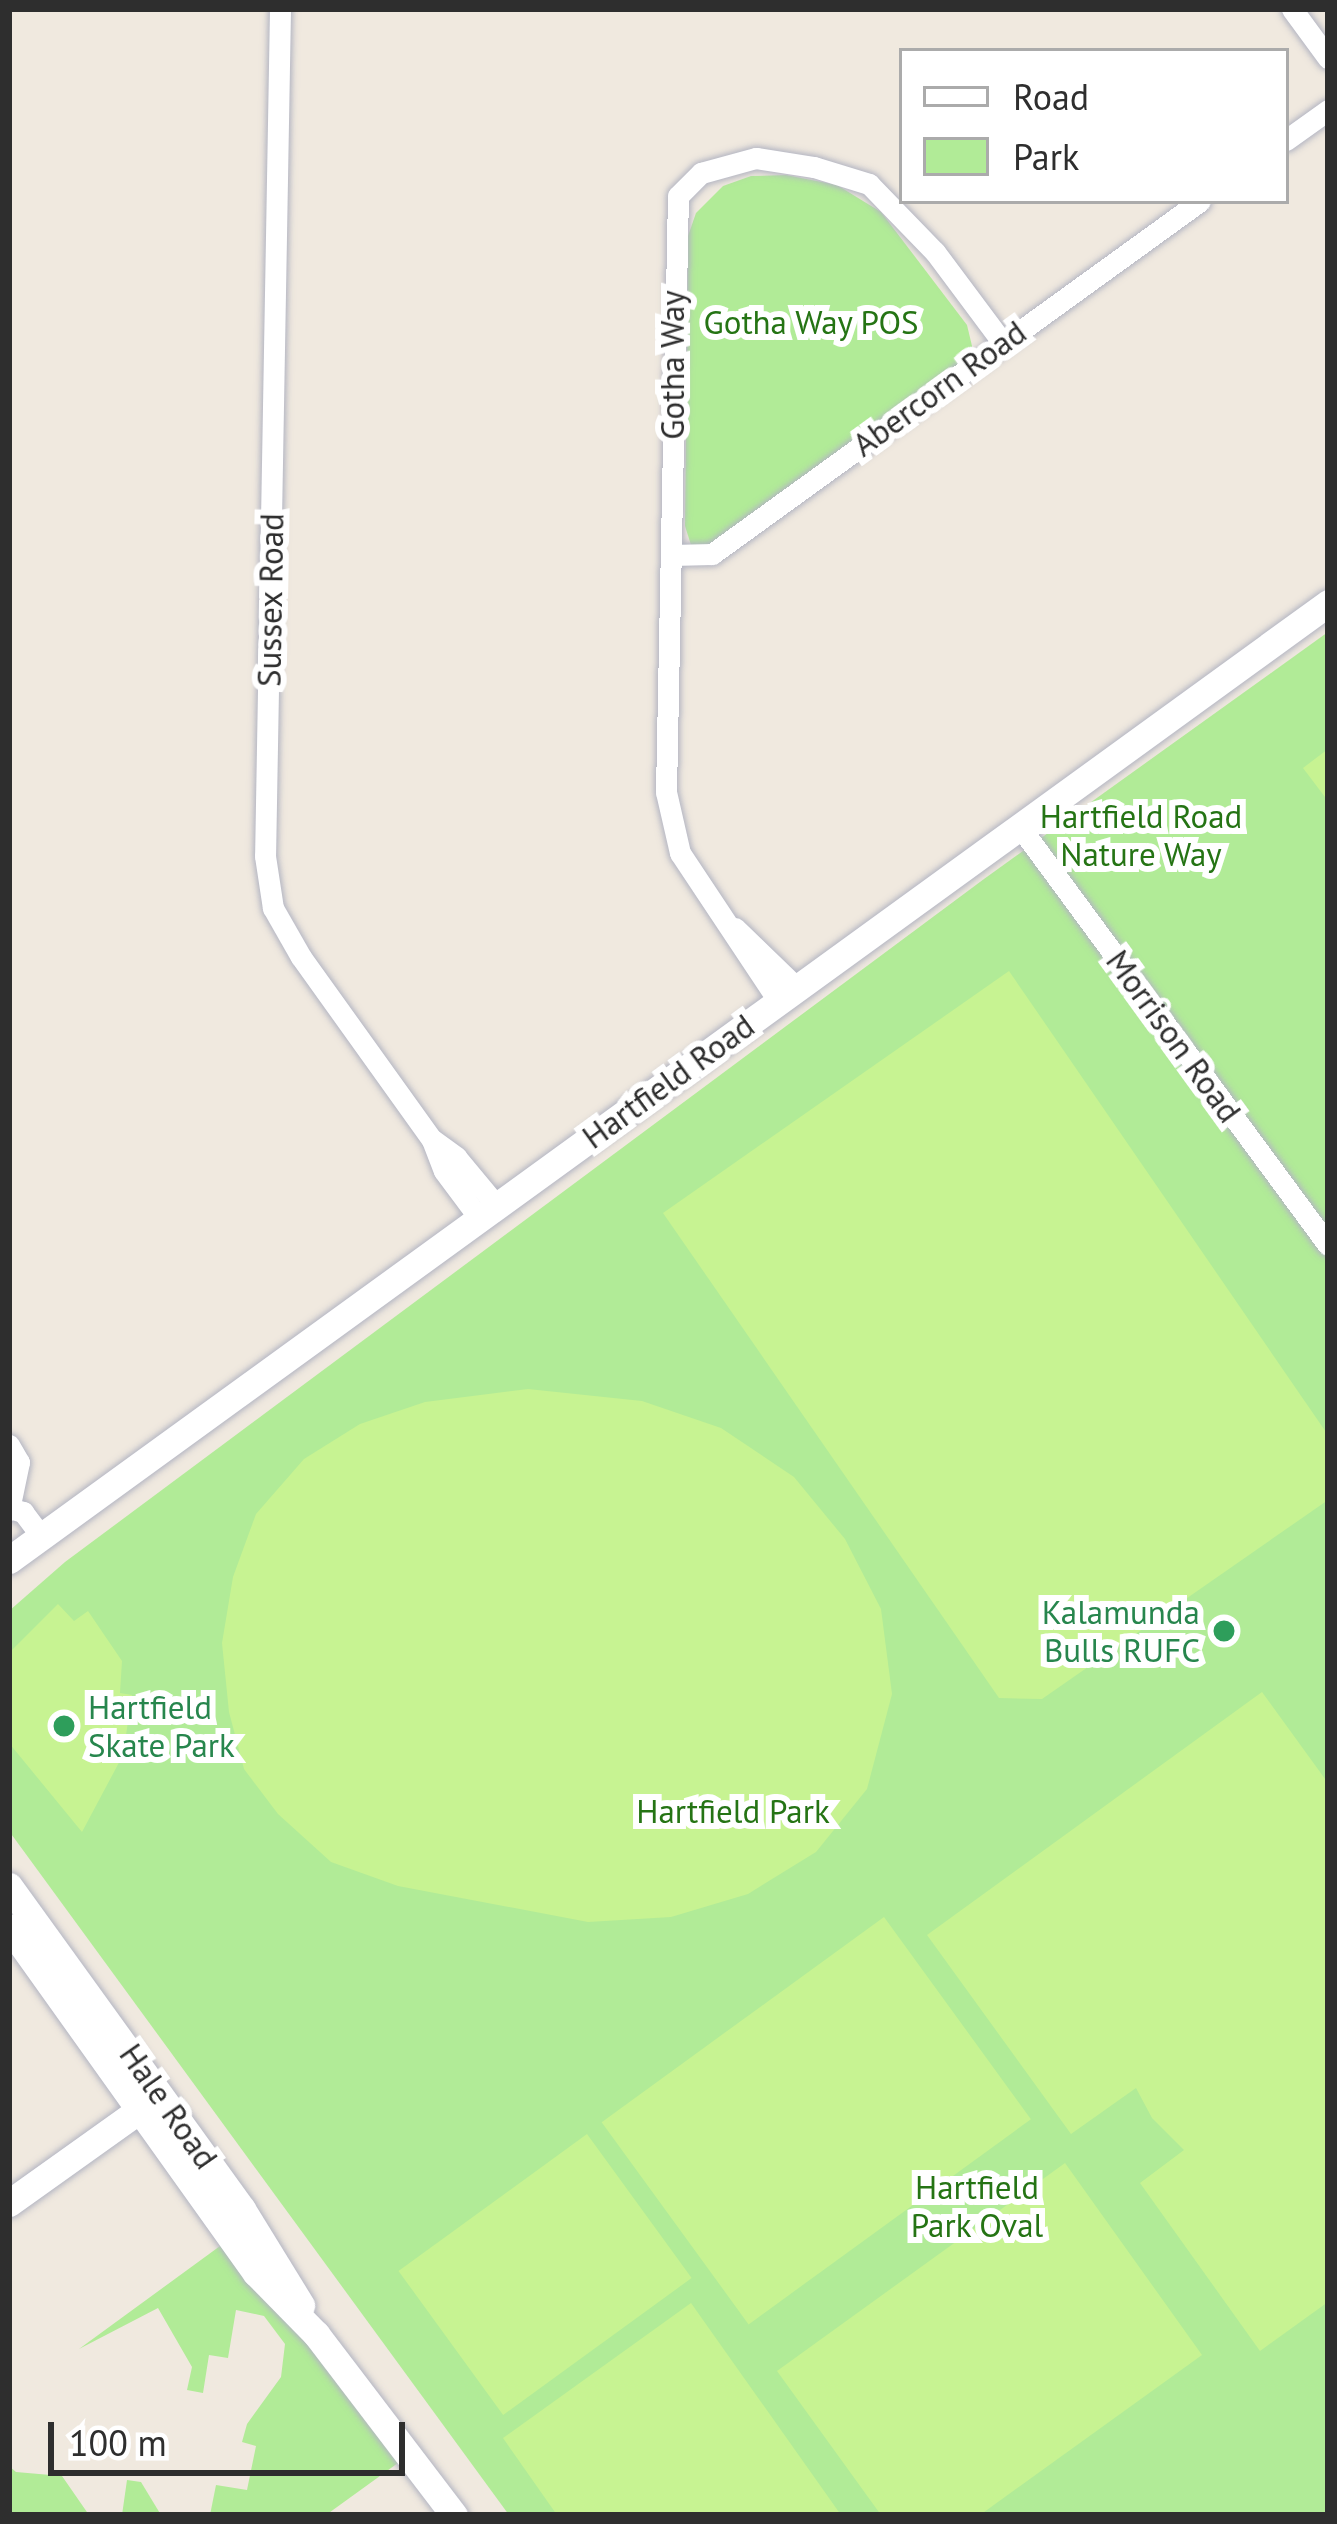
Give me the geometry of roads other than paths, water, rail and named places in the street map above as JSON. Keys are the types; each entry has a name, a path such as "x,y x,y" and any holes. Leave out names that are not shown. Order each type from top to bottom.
{"street":[{"name":"Sussex Road","path":"280,9 265,856 273,908 301,957 432,1140 456,1157 488,1212"},
{"path":"1292,9 1328,58"},
{"path":"1289,138 1328,110"},
{"name":"Gotha Way","path":"788,995 680,853 666,791 671,302 677,196 701,173 756,158 814,166 869,184 935,252 1002,342"},
{"name":"Abercorn Road","path":"672,555 712,554 1195,204"},
{"name":"Hartfield Road","path":"9,1560 27,1526 488,1212 1328,603"},
{"name":"Morrison Road","path":"1021,827 1328,1245"},
{"path":"9,1445 19,1462 9,1509 27,1526"},
{"name":"Hale Road","path":"9,1886 256,2273 316,2334 454,2515"},
{"name":"Hale Road","path":"9,1927 150,2103"},
{"path":"9,2203 150,2103"}],"place":[{"name":"Kalamunda Bulls RUFC","path":"1224,1631"},
{"name":"Hartfield Skate Park","path":"64,1726"}],"park label":[{"name":"Gotha Way POS","path":"811,322"},
{"name":"Hartfield Road Nature Way","path":"1141,835"},
{"name":"Hartfield Park","path":"733,1811"},
{"name":"Hartfield Park Oval","path":"977,2206"}]}
